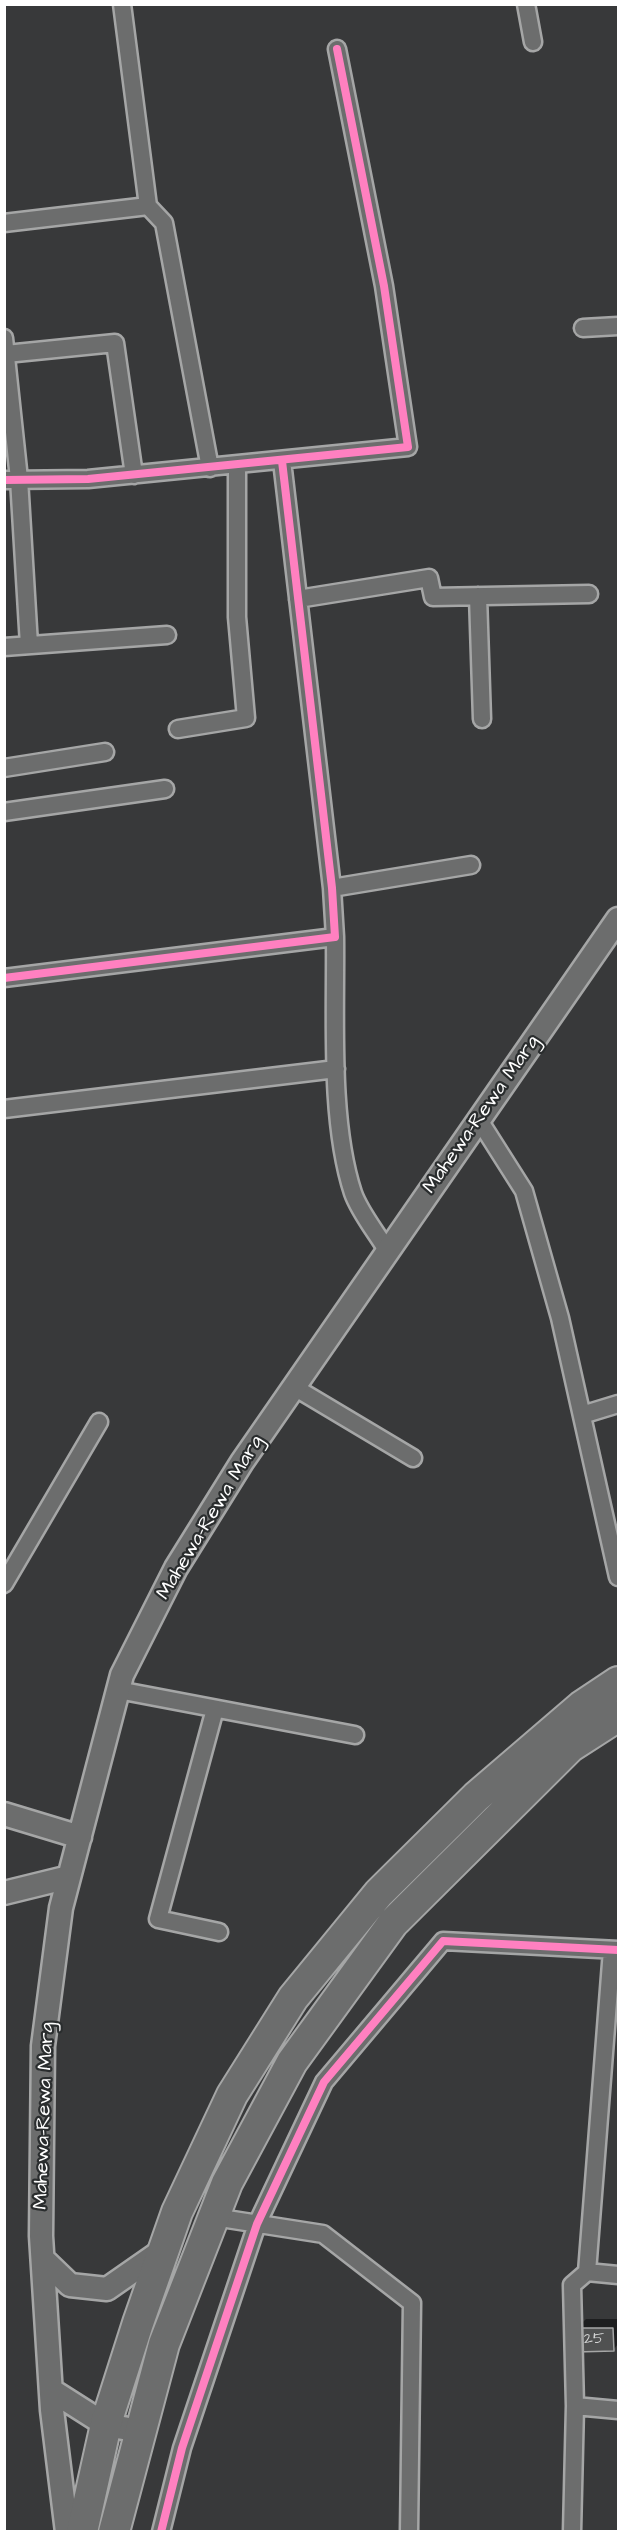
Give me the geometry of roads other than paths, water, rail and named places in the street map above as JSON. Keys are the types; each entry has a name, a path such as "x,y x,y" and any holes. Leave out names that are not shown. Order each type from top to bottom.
{"highway":[{"path":"82,2532 106,2425 163,2250 177,2212 231,2095 293,1998 379,1893 476,1797 582,1706 618,1682"},
{"path":"114,2532 164,2344 227,2183 292,2062 393,1923 570,1747 618,1716"}],"main road":[{"name":"Mahewa-Rewa Marg","path":"66,2532 51,2390 41,2236 43,2046 61,1908 122,1675 176,1568 242,1462 618,919"},
{"path":"4,1814 80,1837"},
{"path":"4,1893 69,1877"},
{"path":"43,2259 70,2286 107,2289 163,2250"},
{"path":"51,2390 106,2425 140,2431"}],"street":[{"path":"122,4 148,206 164,223 210,468"},
{"path":"526,4 533,42"},
{"path":"12,480 88,479 408,447 384,286 337,49"},
{"path":"4,223 148,206"},
{"path":"583,328 618,326"},
{"path":"28,645 12,480 5,346 115,343 134,475"},
{"path":"282,461 332,888 335,938 336,1069 342,1140 354,1194 388,1252"},
{"path":"178,729 246,718 237,617 237,465"},
{"path":"298,599 429,578 433,597 589,594"},
{"path":"478,596 482,719"},
{"path":"4,647 167,635"},
{"path":"4,768 105,752"},
{"path":"4,812 165,789"},
{"path":"332,888 471,865"},
{"path":"4,978 335,938"},
{"path":"4,1109 336,1069"},
{"path":"479,1120 524,1191 560,1318 618,1577"},
{"path":"294,1387 413,1458"},
{"path":"582,1415 618,1404"},
{"path":"4,1584 99,1422"},
{"path":"118,1690 355,1735"},
{"path":"215,1708 158,1919 219,1932"},
{"path":"161,2532 182,2448 257,2224 324,2082 443,1941 615,1950 611,2045 587,2272 572,2285 575,2406 572,2532"},
{"path":"214,2217 323,2234 412,2302 409,2532"},
{"path":"587,2272 618,2275"},
{"path":"575,2406 618,2410"}]}
